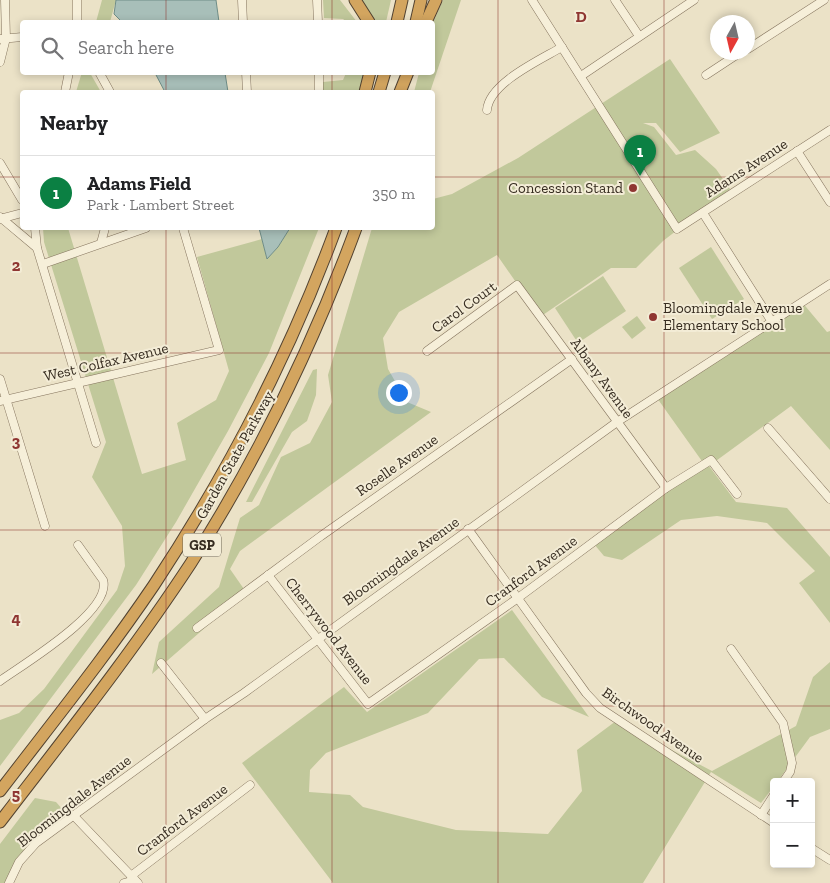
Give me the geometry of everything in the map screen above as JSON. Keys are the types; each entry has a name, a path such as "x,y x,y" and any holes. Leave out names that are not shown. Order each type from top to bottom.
{"highway":[{"path":"354,0 368,20"},
{"path":"397,20 402,0"},
{"path":"416,20 421,0"},
{"path":"427,20 436,0"},
{"path":"366,90 369,75"},
{"path":"380,90 384,75"},
{"path":"401,90 405,75"},
{"name":"Garden State Parkway","path":"0,792 125,626 166,567 213,490 278,365 335,230"},
{"name":"Garden State Parkway","path":"0,822 149,625 218,519 267,431 301,362 355,230"}],"street":[{"path":"0,62 5,0"},
{"path":"76,0 77,20"},
{"path":"242,0 243,20"},
{"path":"317,0 318,20"},
{"path":"532,0 581,76 694,0"},
{"path":"616,0 639,36"},
{"path":"755,44 824,0"},
{"path":"3,38 20,37"},
{"path":"487,110 487,103 497,89 562,47"},
{"path":"706,75 729,60"},
{"path":"64,90 68,75"},
{"path":"101,75 109,90"},
{"path":"246,75 247,90"},
{"path":"318,75 319,90"},
{"name":"Adams Avenue","path":"581,76 676,229 830,130"},
{"path":"797,152 830,202"},
{"path":"0,163 20,197"},
{"path":"1,218 20,213"},
{"path":"703,213 772,322"},
{"path":"1,218 37,248"},
{"path":"35,230 37,248 96,443"},
{"path":"101,243 104,230"},
{"path":"42,264 140,230"},
{"name":"West Colfax Avenue","path":"3,401 218,350 184,230"},
{"name":"Bloomingdale Avenue","path":"9,883 19,862 30,849 205,719 617,422 830,284"},
{"name":"Carol Court","path":"427,351 517,285"},
{"name":"Albany Avenue","path":"517,285 666,488"},
{"name":"Roselle Avenue","path":"197,628 268,575 572,359"},
{"path":"0,378 3,401 45,526"},
{"path":"768,428 830,499"},
{"name":"Cranford Avenue","path":"368,704 518,598 666,488 711,460 737,494"},
{"name":"Birchwood Avenue","path":"468,529 586,693 600,708 770,820"},
{"path":"0,681 80,624 102,592 103,580 78,545"},
{"name":"Cherrywood Avenue","path":"268,575 368,704"},
{"path":"731,649 783,723 792,763 790,772 786,778"},
{"path":"161,663 205,719"},
{"name":"Cranford Avenue","path":"134,880 250,785"},
{"path":"761,814 770,801"},
{"path":"74,816 134,880 124,883"},
{"path":"815,851 830,860"}],"green space":[{"path":"102,0 116,0 111,20 97,20"},
{"path":"323,0 340,0 355,20 344,20 324,18"},
{"path":"360,0 391,0 386,20 373,20"},
{"path":"443,0 461,0 431,90 415,90 418,75 435,75 434,20"},
{"path":"670,59 720,133 680,152 656,123 643,123 654,127 676,155 695,150 716,169 730,189 663,241 636,268 611,268 540,317 497,255 399,312 383,338 388,369 407,402 431,412 240,551 230,569 246,592 152,674 159,642 219,587 240,518 259,505 281,457 310,443 332,402 328,375 371,230 435,230 435,198 452,194 518,158"},
{"path":"81,75 91,75 100,90 77,90"},
{"path":"345,75 366,75 362,90 321,90 323,82 343,80"},
{"path":"43,230 69,230 142,474 186,460 177,423 216,400 229,371 197,257 262,239 267,259 278,247 289,230 318,230 269,353 228,431 176,522 136,585 0,766 0,720 19,713 44,689 117,590 125,566 122,526 92,477 106,442 44,242"},
{"path":"711,247 744,299 712,319 679,268"},
{"path":"603,276 626,311 578,343 555,308"},
{"path":"801,301 827,332 830,331 830,450 791,406 709,466 736,502 787,508 830,557 830,623 799,583 815,571 767,523 717,516 681,520 622,560 604,556 594,544 704,464 657,398"},
{"path":"637,316 646,328 632,339 622,327"},
{"path":"317,369 316,395 307,421 292,432 252,502 246,502 313,370"},
{"path":"512,610 589,717 542,697 504,658 479,659 428,713 326,753 310,770 309,792 350,795 363,807 456,830 548,834 582,791 577,750 616,721 712,771 796,726 813,677 830,662 830,729 810,737 780,778 770,778 770,791 761,803 711,772 643,883 333,883 242,763 344,687 367,712"},
{"path":"35,798 56,802 70,818 23,852 9,883 0,883 0,844"}],"water":[{"path":"116,0 216,0 219,20 120,20 114,14"},
{"path":"156,75 225,75 228,90 164,90"},
{"path":"260,230 289,230 278,247 267,259"}],"place":[{"name":"Adams Field","path":"640,176"},
{"name":"Concession Stand","path":"633,188"},
{"name":"Bloomingdale Avenue Elementary School","path":"653,317"}]}
